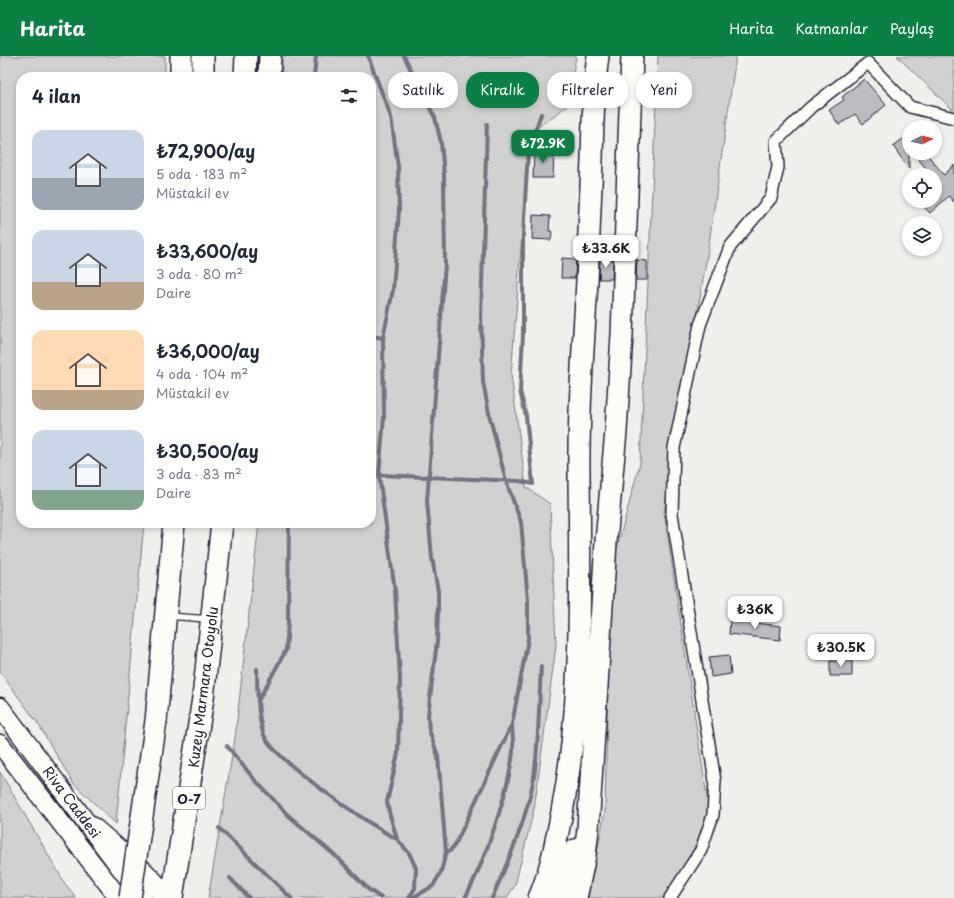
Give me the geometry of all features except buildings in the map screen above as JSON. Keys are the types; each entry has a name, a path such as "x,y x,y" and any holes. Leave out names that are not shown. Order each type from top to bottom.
{"highway":[{"path":"181,56 181,72"},
{"path":"203,56 203,72"},
{"path":"246,56 246,72"},
{"path":"269,72 270,56"},
{"path":"539,898 551,863 568,786 575,705 580,570 578,454 580,394 587,268 593,105 598,56"},
{"path":"576,898 585,855 588,829 606,542 616,431 625,277 632,56"},
{"path":"156,721 157,563 160,528"},
{"path":"130,898 156,721 174,528"},
{"name":"Kuzey Marmara Otoyolu","path":"172,898 203,698 221,528"},
{"path":"558,898 574,850 584,806 590,771 594,698 599,663"},
{"path":"530,898 562,812"},
{"path":"92,828 140,869 168,898"}],"main road":[{"name":"Riva Caddesi","path":"0,707 143,898"},
{"name":"Riva Caddesi","path":"0,744 119,898"}],"street":[{"path":"670,898 701,850 713,814 715,781 672,514 674,448 700,325 730,247 771,198 778,167 776,141 811,107 868,63 910,107 954,118"}],"lane":[{"path":"166,616 212,620"}],"shaded area":[{"path":"0,56 165,56 165,72 16,72 16,528 144,528 116,824 73,783 37,722 0,672"},
{"path":"282,56 576,56 573,72 547,72 547,108 564,108 530,133 511,375 526,487 550,504 556,646 534,809 515,885 507,898 208,898 235,738 258,528 376,528 376,72 282,72"},
{"path":"658,56 736,56 708,250 664,512 710,817 668,898 588,898 605,811 610,574 640,463 656,108 692,108 692,72 657,72"},
{"path":"897,56 954,56 954,111"},
{"path":"0,772 64,882 76,898 0,898"}],"waterway":[{"path":"314,72 316,56"},
{"path":"368,56 374,72"},
{"path":"404,56 435,118 441,142 444,175 445,264 427,501 432,558 438,591 437,641 428,715 429,730 438,756 446,852 441,872 433,886 412,898"},
{"path":"376,77 391,117 398,167 399,211 393,290 383,338 384,417 379,475 395,591 400,679 398,753 387,802 397,839 409,853 416,868 415,888 409,898"},
{"path":"379,475 520,481 533,484 526,416 520,391 523,334 523,236 528,151 541,114"},
{"path":"446,852 450,851 456,843 512,724 528,639 528,600 521,522 506,481 490,418 483,382 481,315 487,124"},
{"path":"376,337 383,338"},
{"path":"258,701 286,650 288,622 289,528"},
{"path":"492,898 517,839 531,792 537,749 541,666"},
{"path":"257,669 260,721 264,735 272,746 285,760 324,792 397,839"},
{"path":"465,898 488,847 501,807 513,752 512,724"},
{"path":"227,746 254,779 288,815 339,859 368,889 381,898"},
{"path":"219,828 291,898"},
{"path":"230,878 249,898"}]}
